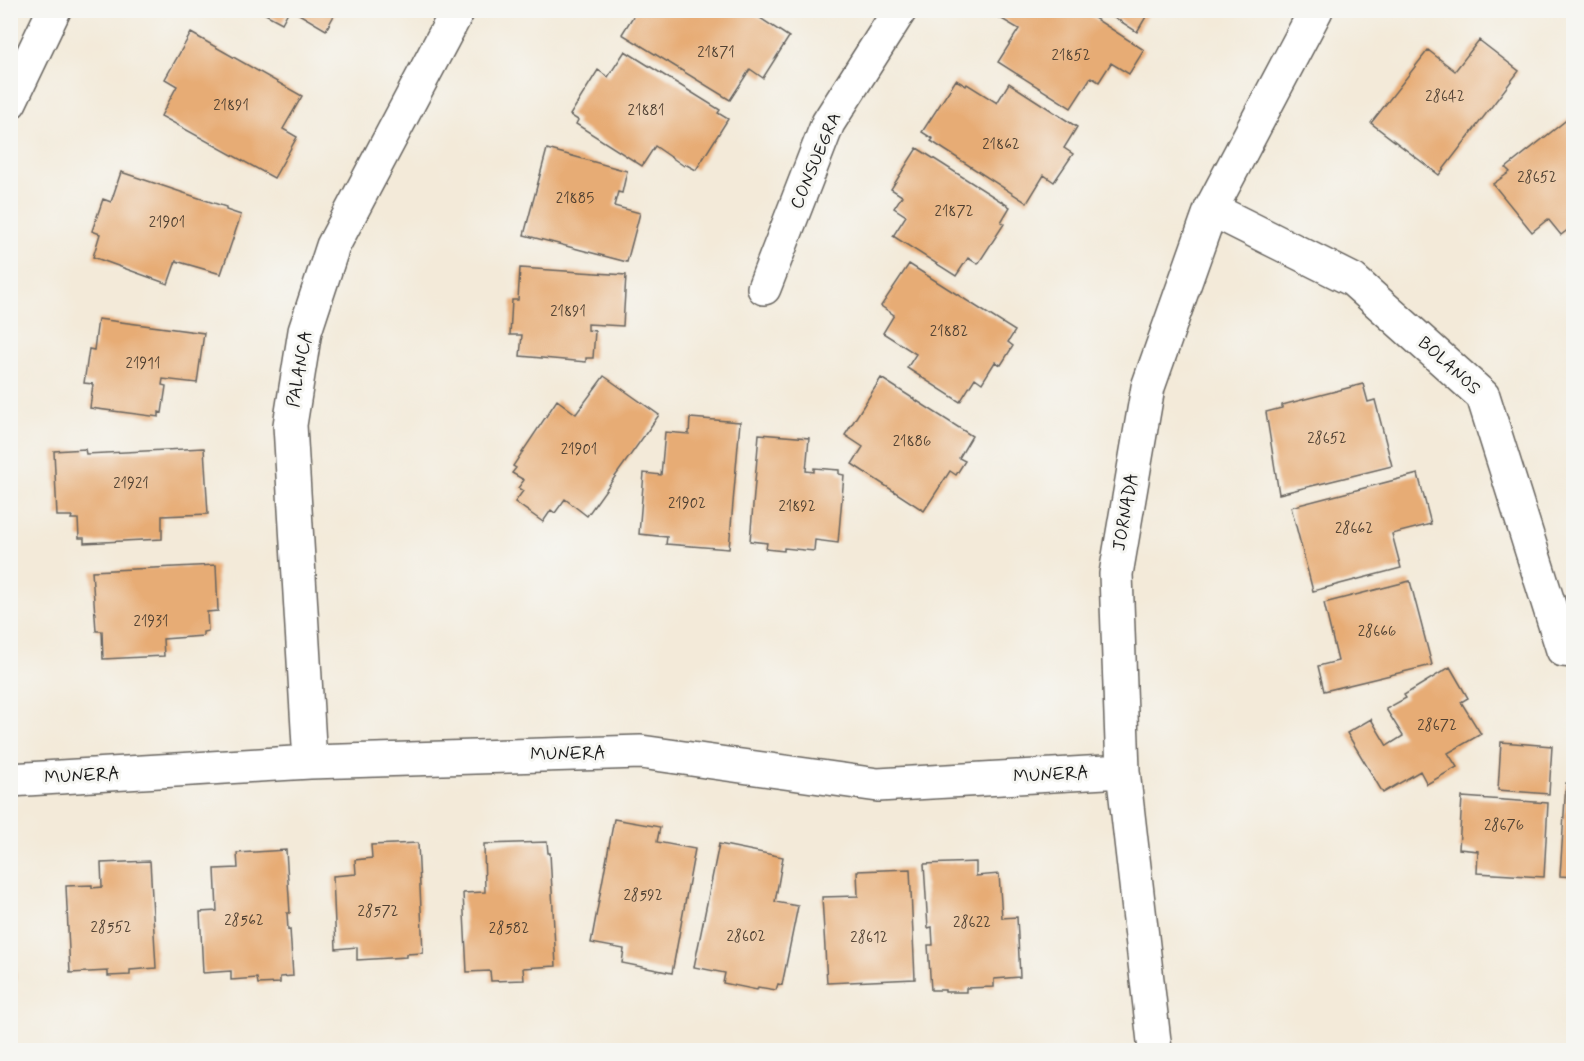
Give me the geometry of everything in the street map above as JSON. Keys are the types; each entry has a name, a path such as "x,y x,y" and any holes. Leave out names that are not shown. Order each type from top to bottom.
{"street":[{"path":"10,102 54,10"},
{"name":"PALANCA","path":"310,762 290,425 305,331 333,246 458,10"},
{"name":"CONSUEGRA","path":"764,288 828,123 900,10"},
{"name":"JORNADA","path":"1155,1050 1123,771 1116,574 1148,387 1212,210 1316,10"},
{"name":"BOLANOS","path":"1212,210 1353,280 1484,396 1563,650 1574,651"},
{"name":"MUNERA","path":"10,780 310,762 641,752 878,785 1123,771"}],"building":[{"path":"258,10 289,10 282,23"},
{"path":"292,10 337,10 326,30"},
{"path":"637,10 748,10 789,37 763,78 750,69 730,100 622,34"},
{"path":"1005,10 1082,10 1144,50 1129,74 1111,63 1099,82 1091,77 1071,108 998,62 1019,29 1000,18"},
{"path":"1103,10 1150,10 1137,32"},
{"path":"191,33 302,96 283,129 297,137 274,178 161,116 177,86 165,79"},
{"path":"1479,40 1519,71 1439,175 1371,123 1428,50 1455,71"},
{"path":"625,51 720,110 718,113 728,119 696,170 685,164 684,166 655,146 642,166 576,124 578,120 570,115 598,70 608,77"},
{"path":"956,80 966,86 967,84 997,103 1009,83 1077,127 1064,148 1073,154 1054,182 1044,175 1027,203 931,141 933,139 922,132"},
{"path":"1574,114 1574,225 1561,235 1548,219 1532,232 1493,184 1510,172 1506,168"},
{"path":"917,148 1010,207 1001,222 1004,224 978,264 968,258 956,276 893,236 906,216 894,208 902,196 891,189"},
{"path":"547,149 627,171 622,193 618,192 614,206 640,213 627,262 524,235"},
{"path":"121,172 226,207 226,210 241,215 221,274 176,261 168,284 93,257 100,234 92,231 103,199 111,202"},
{"path":"909,264 1015,331 1008,342 1013,346 1001,365 995,362 982,383 975,378 960,402 907,368 916,354 883,333 894,315 881,306"},
{"path":"520,268 626,275 623,326 588,324 588,330 595,331 593,358 586,358 586,362 520,356 522,335 510,335 512,300 518,300"},
{"path":"98,319 204,333 197,383 163,379 162,385 166,386 162,413 159,412 159,417 90,408 93,384 84,383 89,349 94,350"},
{"path":"604,376 659,415 587,516 565,499 555,513 551,510 543,522 515,502 523,491 518,488 524,480 512,473 516,468 513,466 557,400 576,414"},
{"path":"881,378 972,436 959,458 965,461 956,475 950,471 924,511 852,464 863,447 845,435"},
{"path":"1363,384 1368,402 1375,400 1392,466 1279,494 1266,412 1282,408 1282,405"},
{"path":"690,418 740,422 729,549 666,544 667,537 639,534 644,473 661,475 665,432 689,434"},
{"path":"759,434 809,438 806,471 814,472 814,468 839,470 839,474 844,475 838,543 815,540 814,551 784,548 784,551 766,549 767,543 750,541"},
{"path":"204,448 208,514 162,516 162,539 84,543 84,538 79,538 78,519 71,519 72,516 57,516 54,451 85,449 86,454"},
{"path":"1418,474 1431,524 1392,534 1401,568 1313,591 1291,507"},
{"path":"216,565 218,611 207,612 208,631 203,632 203,636 163,639 164,656 103,659 102,631 96,631 92,571"},
{"path":"1410,581 1432,665 1324,691 1318,666 1338,661 1324,603"},
{"path":"1450,667 1468,698 1461,702 1481,734 1448,753 1457,767 1427,784 1420,771 1383,793 1347,733 1371,719 1387,746 1403,736 1386,709 1406,698 1404,695"},
{"path":"1501,742 1552,746 1549,794 1498,790"},
{"path":"1566,783 1574,784 1574,877 1560,876"},
{"path":"1462,797 1548,803 1544,877 1477,873 1478,851 1459,849"},
{"path":"614,819 660,827 657,842 695,849 672,973 622,963 624,949 591,943"},
{"path":"547,842 548,853 550,853 556,966 523,968 524,980 491,981 490,971 467,972 463,893 485,892 484,844"},
{"path":"418,843 423,953 406,954 406,957 357,960 357,947 336,949 333,876 356,874 355,860 372,858 371,845"},
{"path":"719,844 783,857 775,902 798,906 782,985 778,984 776,990 758,987 757,990 723,983 725,973 694,967"},
{"path":"286,850 290,913 287,913 293,976 280,977 280,983 258,984 257,978 231,980 231,971 203,973 200,912 217,911 215,869 238,868 237,853"},
{"path":"150,861 156,968 130,970 130,975 108,976 108,971 70,973 66,886 102,887 101,863"},
{"path":"976,862 976,876 999,874 1002,918 1017,917 1020,977 994,979 994,987 966,988 966,992 931,990 928,945 933,945 932,927 928,928 924,864"},
{"path":"910,869 915,979 827,983 822,897 858,896 857,871"},
{"path":"10,907 12,907 16,981 10,982"}]}
